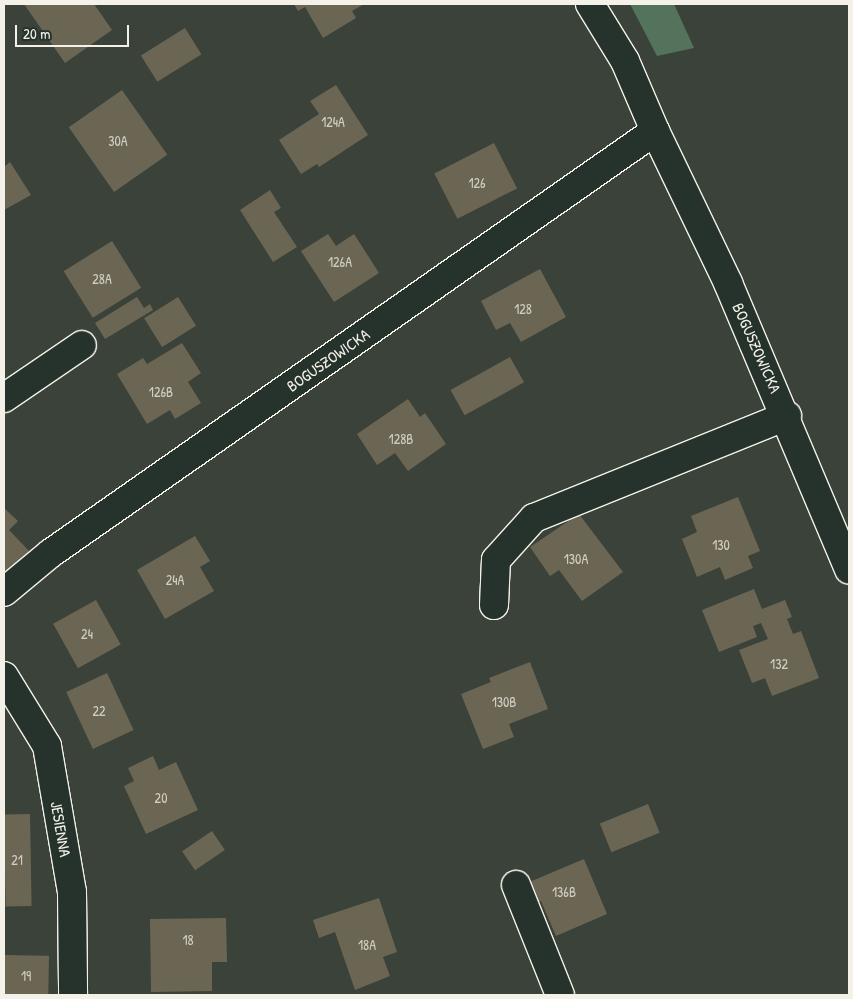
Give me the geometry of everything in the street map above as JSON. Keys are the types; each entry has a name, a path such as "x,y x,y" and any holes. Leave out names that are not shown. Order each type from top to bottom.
{"street":[{"name":"BOGUSZOWICKA","path":"590,4 625,61 655,131 787,416 849,570"},
{"name":"BOGUSZOWICKA","path":"4,592 51,552 655,131"},
{"path":"4,398 82,345"},
{"path":"494,605 496,560 534,518 787,416"},
{"name":"JESIENNA","path":"4,676 47,746 72,892 73,995"},
{"path":"516,886 560,995"}],"green space":[{"path":"630,4 674,4 694,48 657,56"}],"building":[{"path":"24,4 94,4 112,30 65,63"},
{"path":"294,4 364,4 352,11 356,18 323,38 305,7 298,11"},
{"path":"185,28 201,54 157,82 141,56"},
{"path":"336,85 368,135 319,167 317,164 301,174 279,140 319,114 310,101"},
{"path":"122,90 167,155 114,192 69,127"},
{"path":"494,143 517,188 457,219 434,173"},
{"path":"10,162 31,195 4,210 4,167"},
{"path":"270,190 281,208 274,212 297,247 273,262 240,210"},
{"path":"328,234 336,246 354,234 379,273 334,302 301,251"},
{"path":"112,241 141,288 93,318 64,271"},
{"path":"540,269 566,317 521,342 510,323 496,330 481,301"},
{"path":"137,297 144,308 150,304 153,310 105,339 95,323"},
{"path":"178,297 196,326 162,347 144,318"},
{"path":"182,343 201,373 188,382 201,403 175,419 170,410 147,424 117,374 143,358 147,364"},
{"path":"510,357 524,382 465,415 451,390"},
{"path":"408,399 420,417 425,413 446,444 408,471 395,453 377,465 357,434"},
{"path":"738,497 760,551 748,556 753,568 725,580 720,567 697,577 682,539 697,532 691,516"},
{"path":"4,508 18,521 9,530 31,553 4,579"},
{"path":"579,514 623,572 582,601 559,570 550,576 530,547"},
{"path":"195,536 210,561 200,567 214,591 165,619 137,570"},
{"path":"754,589 762,609 785,600 792,617 787,619 793,634 801,631 819,678 772,696 765,678 752,683 739,650 768,639 761,623 753,626 757,637 719,652 702,610"},
{"path":"96,600 121,645 78,668 53,624"},
{"path":"530,662 548,709 509,724 514,737 483,749 461,694 491,682 489,678"},
{"path":"107,673 134,730 93,749 66,692"},
{"path":"153,756 159,770 176,762 198,810 146,834 124,786 134,781 128,768"},
{"path":"648,804 660,833 611,852 600,823"},
{"path":"4,814 30,814 32,906 6,906"},
{"path":"212,831 225,850 195,870 182,851"},
{"path":"584,859 607,914 556,936 541,901 536,903 527,883"},
{"path":"379,898 397,952 383,957 390,976 355,990 335,932 319,938 313,920"},
{"path":"226,918 227,962 212,962 212,991 151,992 150,919"},
{"path":"4,955 49,956 48,995 4,995"}]}
